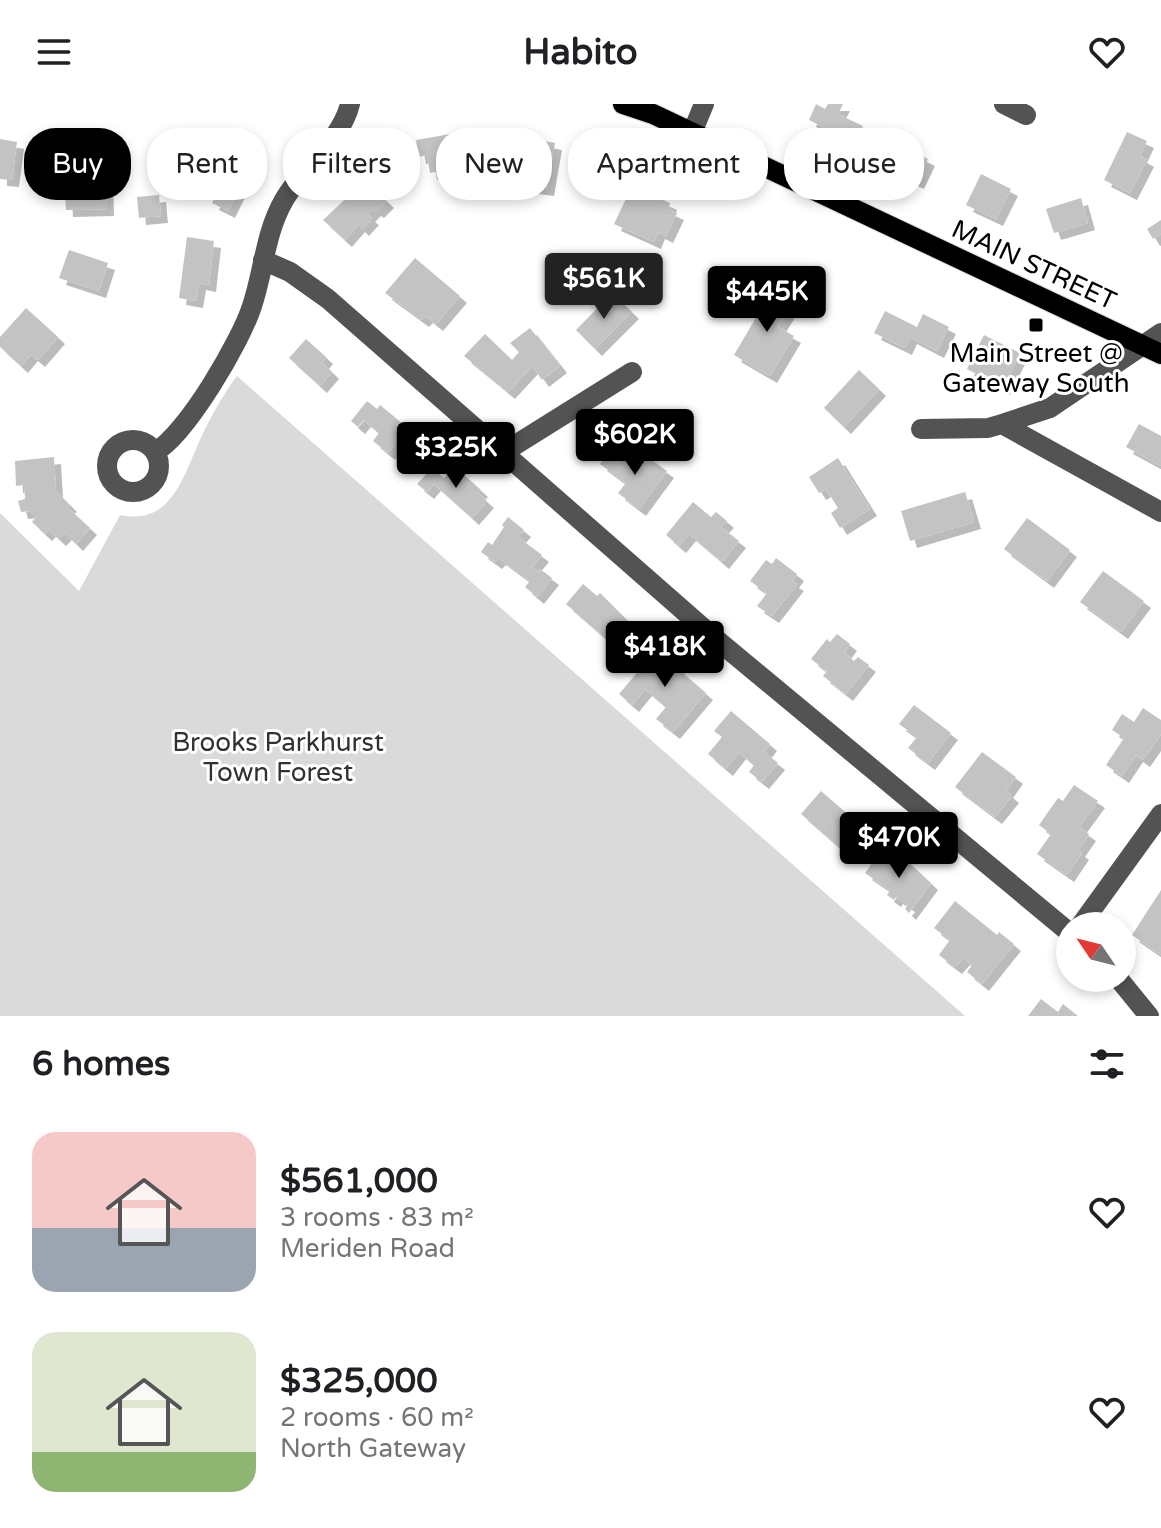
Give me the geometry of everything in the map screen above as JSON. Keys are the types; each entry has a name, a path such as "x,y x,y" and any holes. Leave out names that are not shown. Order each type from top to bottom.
{"main road":[{"name":"MAIN STREET","path":"623,104 680,128"},
{"name":"MAIN STREET","path":"768,168 1155,344"}],"street":[{"path":"155,452 169,444 185,425 235,345 252,307 269,235 284,201 336,134 350,104"},
{"path":"694,128 704,104"},
{"path":"1004,104 1026,115"},
{"path":"263,260 297,276 328,299 825,732 1056,922"},
{"path":"921,429 988,428 1050,408 1155,344"},
{"path":"504,452 632,372"},
{"path":"1002,424 1161,512"},
{"path":"1090,912 1161,814"},
{"path":"1129,992 1149,1016"}],"green space":[{"name":"Brooks Parkhurst Town Forest","path":"237,376 965,1016 0,1016 0,513 79,591 120,515 147,515 169,501 184,477 212,416"}],"building":[{"path":"816,104 825,109 828,104 843,104 838,114 863,126 822,128 809,120"},
{"path":"1127,132 1147,141 1140,156 1147,160 1130,193 1104,180"},
{"path":"436,136 436,172 430,173 427,155 420,157 420,139"},
{"path":"0,139 17,142 12,180 0,179"},
{"path":"981,174 1011,189 996,219 966,205"},
{"path":"137,197 159,200 161,216 139,218"},
{"path":"1081,198 1088,223 1054,233 1046,209"},
{"path":"65,200 107,200 107,209 66,210"},
{"path":"214,200 233,200 228,211 212,203"},
{"path":"344,200 387,201 368,215 372,218 362,229 358,225 345,240 323,220"},
{"path":"625,200 663,200 670,203 668,209 677,213 666,236 658,232 654,242 614,224"},
{"path":"1161,220 1161,234 1153,239 1147,229"},
{"path":"187,237 214,241 209,285 199,283 196,301 179,298"},
{"path":"69,250 108,263 99,291 59,278"},
{"path":"415,258 460,296 436,324 426,316 422,320 385,293"},
{"path":"774,287 795,299 778,327 794,336 770,376 734,355"},
{"path":"612,293 632,312 595,349 576,330"},
{"path":"26,308 58,337 38,360 31,354 21,366 0,347 0,337"},
{"path":"885,311 917,327 923,314 949,327 937,351 910,337 905,348 874,333"},
{"path":"530,328 560,366 542,380 532,366 508,392 464,356 485,334 512,360 519,352 510,343"},
{"path":"984,335 1020,353 1003,388 967,369"},
{"path":"306,339 326,357 322,362 332,372 320,386 289,358"},
{"path":"859,370 879,389 844,427 824,408"},
{"path":"367,401 377,409 380,405 409,429 388,453 373,441 379,433 364,420 358,427 351,421"},
{"path":"1139,424 1161,436 1161,466 1126,447"},
{"path":"610,449 636,468 645,455 667,471 639,509 618,493 626,483 600,464"},
{"path":"54,457 56,491 70,505 67,507 90,528 76,544 65,533 59,539 49,530 45,534 32,522 36,517 30,511 21,512 18,501 25,499 24,485 16,486 15,461"},
{"path":"838,458 870,509 840,528 831,513 838,508 826,489 819,493 809,477"},
{"path":"454,466 481,490 478,493 487,501 472,518 434,484 427,492 417,484 432,468 444,478"},
{"path":"965,492 974,522 910,541 901,511"},
{"path":"693,502 711,517 716,512 727,521 721,527 739,541 722,562 689,534 679,546 666,535"},
{"path":"508,517 524,530 518,537 542,555 532,567 552,578 537,597 525,587 530,581 499,558 495,562 481,552 488,542 492,545"},
{"path":"1027,518 1070,550 1047,581 1004,549"},
{"path":"776,558 797,574 792,581 797,584 772,616 757,606 767,593 750,581 766,560 772,564"},
{"path":"1103,571 1144,601 1121,632 1080,602"},
{"path":"583,584 597,596 600,593 630,623 612,644 566,604"},
{"path":"837,634 850,644 844,652 854,661 858,657 869,665 846,694 823,676 827,671 811,659 827,639 830,642"},
{"path":"659,647 679,665 677,668 706,693 673,732 656,719 666,707 645,689 632,705 619,694"},
{"path":"914,705 951,733 928,763 908,748 917,737 899,724"},
{"path":"1143,708 1161,720 1161,734 1143,760 1136,755 1122,776 1106,765 1124,738 1112,730 1122,714 1134,722"},
{"path":"731,711 770,744 764,752 778,763 762,782 749,772 754,765 739,752 726,769 708,754 722,737 714,731"},
{"path":"982,752 1016,777 1006,791 1012,796 995,817 955,787"},
{"path":"1074,785 1098,801 1079,827 1089,834 1078,850 1082,853 1067,875 1037,854 1051,834 1039,825 1058,798 1063,801"},
{"path":"821,791 859,824 839,847 801,814"},
{"path":"881,851 899,865 904,858 931,883 909,913 905,909 908,905 887,895 890,890 865,873"},
{"path":"1161,890 1161,955 1136,938 1136,929"},
{"path":"955,901 997,935 999,932 1014,944 982,984 967,972 972,965 963,958 955,967 939,955 950,940 934,928"},
{"path":"1041,999 1058,1012 1063,1004 1078,1016 1028,1016"}],"place":[{"name":"Main Street @ Gateway South","path":"1036,325"}]}
